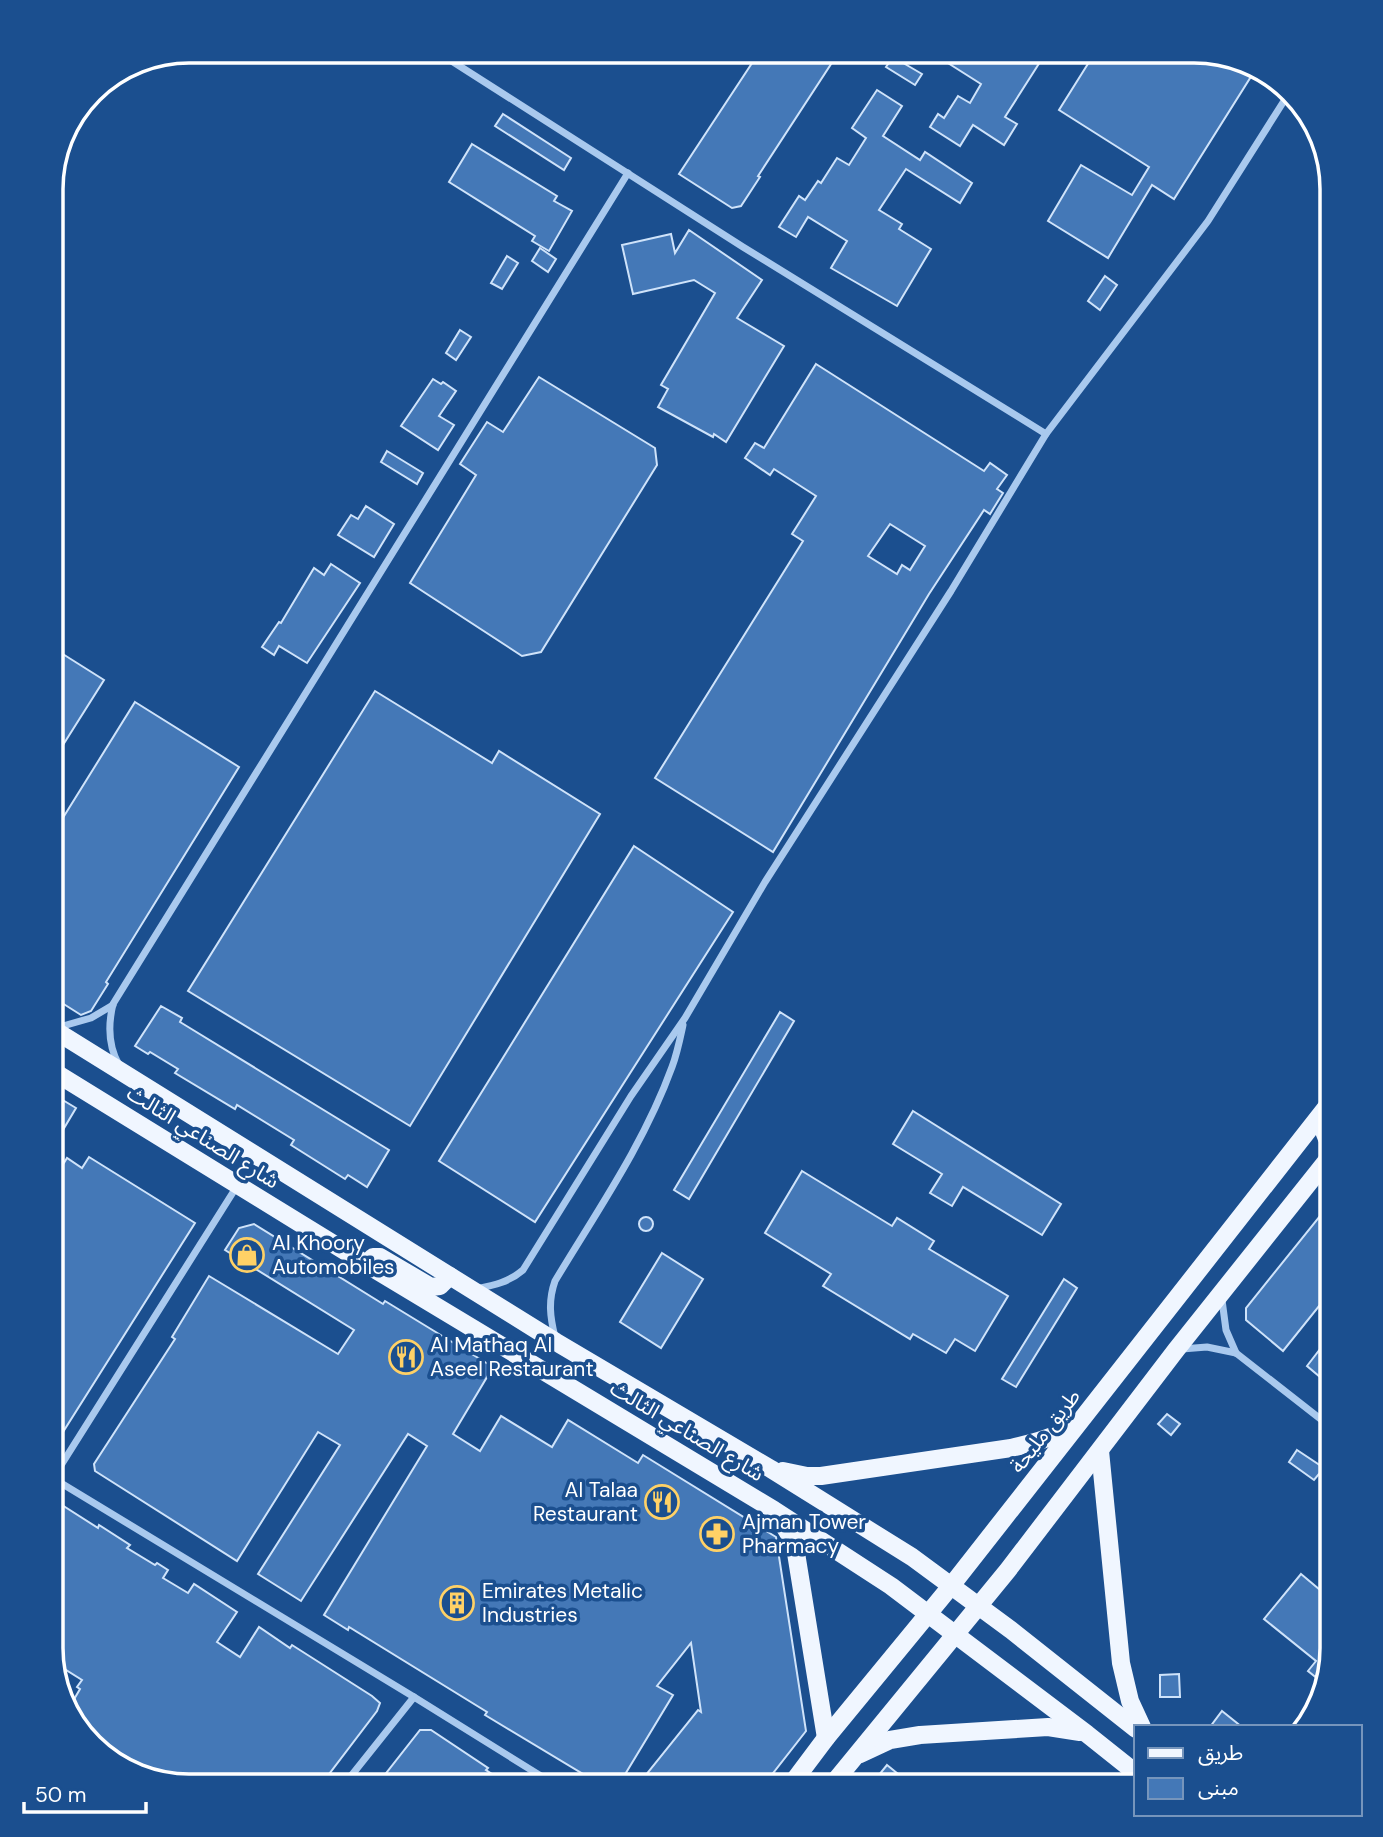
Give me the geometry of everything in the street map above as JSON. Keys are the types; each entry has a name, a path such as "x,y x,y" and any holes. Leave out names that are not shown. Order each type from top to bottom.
{"main road":[{"name":"شارع الصناعي الثالث","path":"63,1036 556,1342 771,1469 912,1557 1011,1630 1134,1727"},
{"name":"شارع الصناعي الثالث","path":"63,1077 774,1510 891,1586 1134,1771"},
{"name":"طريق مليحة","path":"799,1774 951,1587 1320,1116"},
{"path":"841,1774 979,1606 1176,1350 1320,1169"},
{"path":"366,1264 373,1257 380,1257 430,1287 440,1286 450,1276"},
{"path":"771,1469 821,1476 1011,1448 1052,1436 1072,1426 1087,1414"},
{"path":"1100,1451 1121,1662 1130,1701 1141,1725"},
{"path":"774,1510 785,1525 796,1553 826,1738"},
{"path":"854,1757 890,1740 920,1735 1048,1727 1087,1734"}],"street":[{"path":"455,63 743,247 1046,434"},
{"path":"472,1289 505,1283 523,1270 631,1096 685,1018 765,882 951,591 1046,434 1208,221 1284,101"},
{"path":"122,1072 110,1039 113,1004 628,173"},
{"path":"63,1026 90,1018 113,1004"},
{"path":"556,1342 549,1307 555,1281 650,1121 673,1065 685,1018"},
{"path":"63,1461 238,1185"},
{"path":"1222,1293 1223,1318 1236,1353 1320,1419"},
{"path":"1176,1350 1208,1347 1236,1353"},
{"path":"63,1485 538,1774"},
{"path":"353,1774 414,1697"}],"building":[{"path":"752,63 832,63 741,206 732,208 679,174"},
{"path":"889,63 903,63 922,74 915,85 886,67"},
{"path":"948,63 1039,63 1005,117 1017,124 1004,145 973,125 960,146 930,127 938,114 944,118 958,96 970,103 981,84"},
{"path":"1088,63 1203,63 1227,67 1251,77 1174,199 1152,185 1108,258 1048,221 1081,165 1132,195 1149,167 1059,110"},
{"path":"877,90 902,106 883,136 920,160 925,152 972,183 960,203 906,169 879,210 902,224 899,229 931,249 897,306 831,268 847,241 808,217 796,237 779,227 799,196 805,200 818,181 821,183 837,158 849,165 866,138 852,128"},
{"path":"503,114 571,158 564,170 495,126"},
{"path":"472,144 557,196 554,201 572,211 549,251 532,241 535,236 449,182"},
{"path":"689,230 762,280 737,318 784,346 726,442 658,407 668,389 661,385 715,293 694,280 633,294 622,245 671,234 675,253"},
{"path":"540,248 556,259 548,272 532,261"},
{"path":"507,256 518,263 502,289 491,283"},
{"path":"1105,276 1117,285 1100,310 1088,301"},
{"path":"460,330 471,337 456,360 446,353"},
{"path":"816,364 984,471 990,463 1007,475 997,489 1003,493 990,514 984,510 929,594 773,852 655,778 803,541 792,534 816,496 774,469 770,475 745,458 755,443 764,448","holes":["890,524 925,546 910,570 902,565 897,574 868,556"]},
{"path":"539,377 655,448 657,465 541,652 522,656 410,583 476,475 460,464 487,422 503,432"},
{"path":"433,379 456,391 439,416 454,425 438,450 401,426"},
{"path":"387,451 423,473 417,484 381,462"},
{"path":"366,506 394,524 374,557 338,535 351,515 358,519"},
{"path":"331,564 360,583 307,663 279,646 274,655 262,647 279,622 281,623 314,568 324,575"},
{"path":"63,654 104,680 63,745"},
{"path":"375,691 492,763 499,751 600,814 410,1126 188,991"},
{"path":"135,702 239,767 106,982 108,984 91,1011 81,1015 63,1004 63,818"},
{"path":"634,846 733,912 535,1222 439,1161"},
{"path":"161,1006 182,1018 180,1022 389,1150 367,1187 348,1175 345,1179 291,1145 294,1140 237,1105 235,1109 175,1073 178,1069 135,1046"},
{"path":"780,1012 794,1021 689,1199 674,1190"},
{"path":"63,1100 76,1108 63,1130"},
{"path":"913,1111 1061,1204 1042,1235 963,1187 952,1206 930,1193 942,1174 893,1144"},
{"path":"89,1157 195,1223 63,1432 63,1164 67,1158 82,1168"},
{"path":"802,1171 892,1226 897,1218 934,1241 929,1249 1008,1296 975,1351 955,1339 946,1353 913,1334 910,1339 823,1286 831,1274 765,1233"},
{"path":"1320,1216 1320,1305 1283,1351 1246,1320 1246,1308"},
{"path":"646,1217 651,1219 651,1229 646,1231 641,1229 639,1224 641,1219"},
{"path":"254,1224 383,1304 385,1301 493,1367 453,1434 480,1451 501,1416 552,1447 568,1420 638,1463 643,1455 776,1537 806,1731 772,1774 647,1774 698,1710 701,1712 691,1643 657,1686 673,1695 625,1774 583,1774 485,1715 487,1712 349,1627 348,1630 324,1615 427,1446 408,1434 301,1601 258,1574 340,1445 318,1432 237,1561 95,1471 94,1464 175,1339 172,1337 209,1276 338,1354 354,1330 225,1250 239,1228"},
{"path":"662,1253 703,1279 661,1348 620,1322"},
{"path":"1064,1279 1077,1288 1016,1387 1002,1379"},
{"path":"1320,1349 1320,1377 1307,1366"},
{"path":"1167,1414 1180,1424 1171,1435 1158,1424"},
{"path":"1297,1450 1320,1465 1320,1473 1314,1480 1289,1462"},
{"path":"63,1506 130,1545 127,1548 168,1570 163,1578 188,1593 194,1584 237,1612 217,1642 240,1657 259,1627 290,1648 292,1645 380,1703 377,1711 329,1774 172,1773 156,1770 126,1757 94,1731 74,1699 82,1680 65,1669 64,1665"},
{"path":"1301,1574 1320,1590 1320,1648 1317,1678 1308,1671 1316,1661 1264,1619"},
{"path":"1179,1674 1180,1697 1160,1697 1160,1675"},
{"path":"1222,1711 1240,1725 1212,1725"},
{"path":"420,1730 431,1730 488,1768 486,1770 492,1774 385,1774"},
{"path":"887,1765 898,1774 880,1774"}],"place":[{"name":"Al Khoory Automobiles","path":"247,1255"},
{"name":"Al Mathaq Al Aseel Restaurant","path":"406,1357"},
{"name":"Al Talaa Restaurant","path":"662,1502"},
{"name":"Ajman Tower Pharmacy","path":"717,1534"},
{"name":"Emirates Metalic Industries","path":"457,1603"}]}
